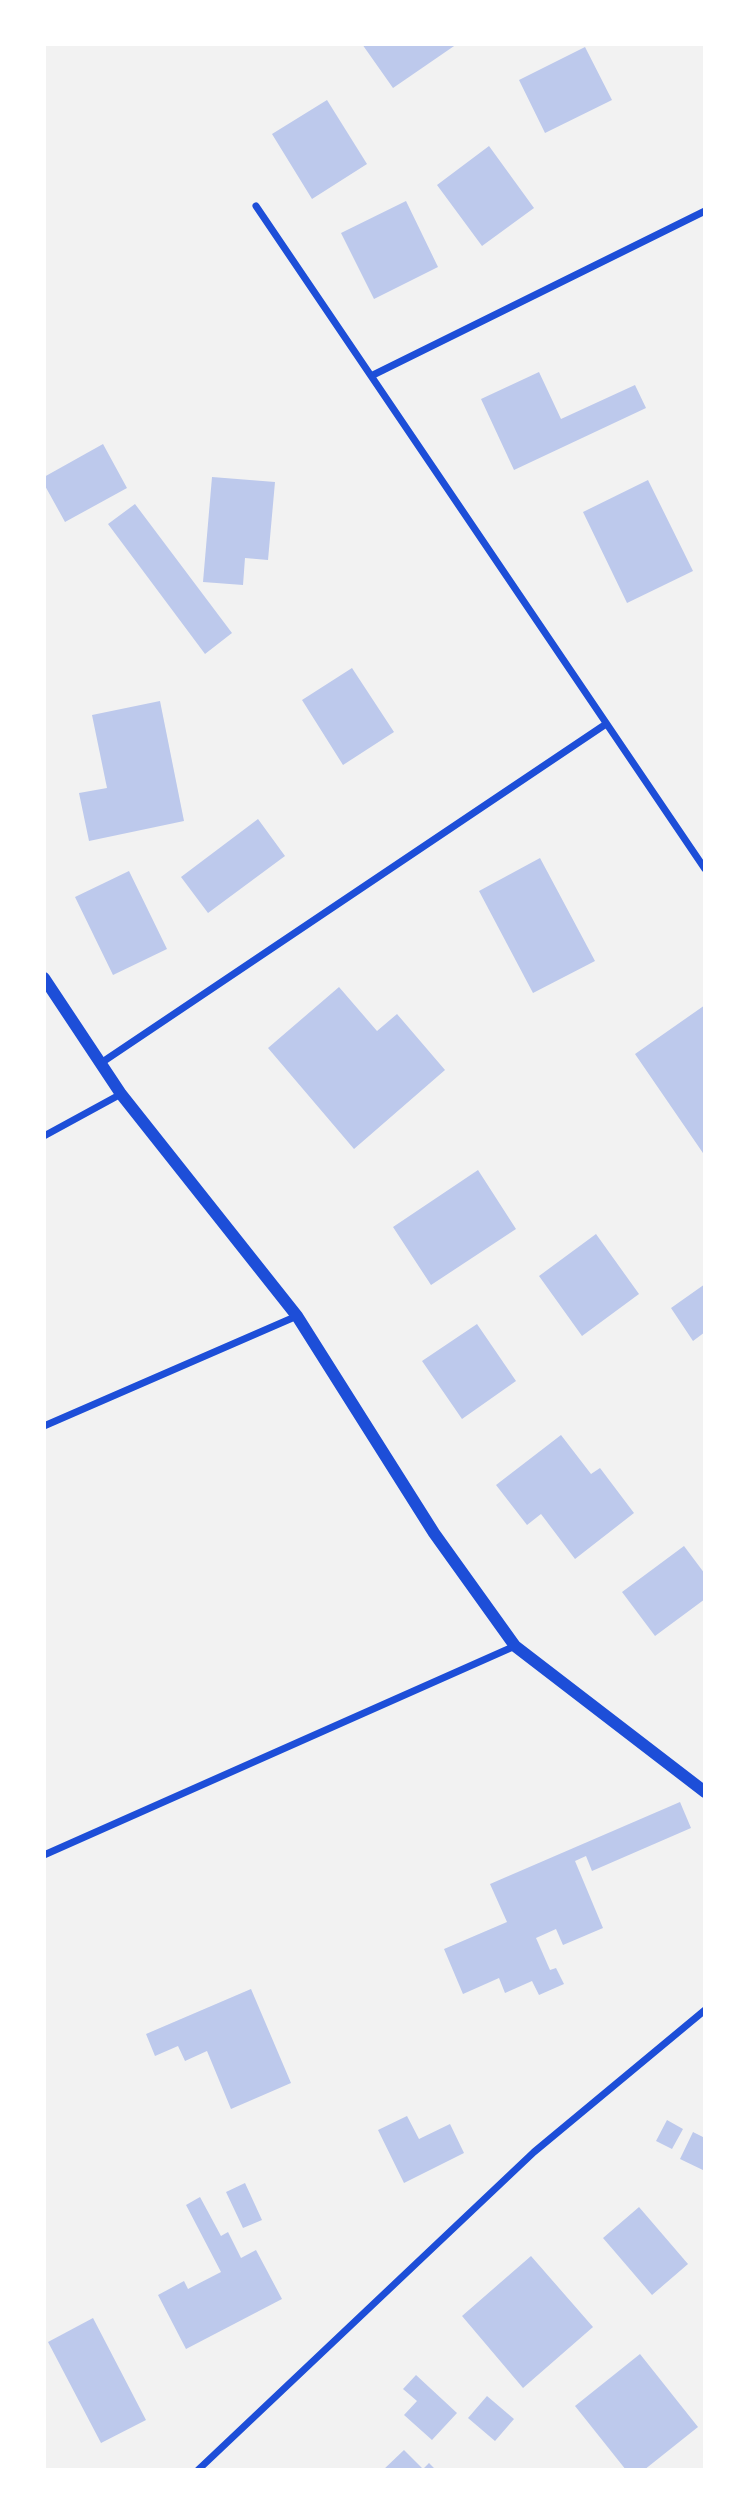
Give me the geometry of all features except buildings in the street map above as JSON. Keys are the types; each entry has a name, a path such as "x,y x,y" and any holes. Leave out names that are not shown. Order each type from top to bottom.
{"street":[{"path":"256,206 705,869"},
{"path":"372,376 705,211"},
{"path":"101,1063 606,724"},
{"path":"44,978 121,1094 297,1316 434,1533 515,1646 705,1792"},
{"path":"44,1136 121,1094"},
{"path":"44,1426 297,1316"},
{"path":"44,1855 515,1646"},
{"path":"198,2470 534,2152 705,2010"}]}
